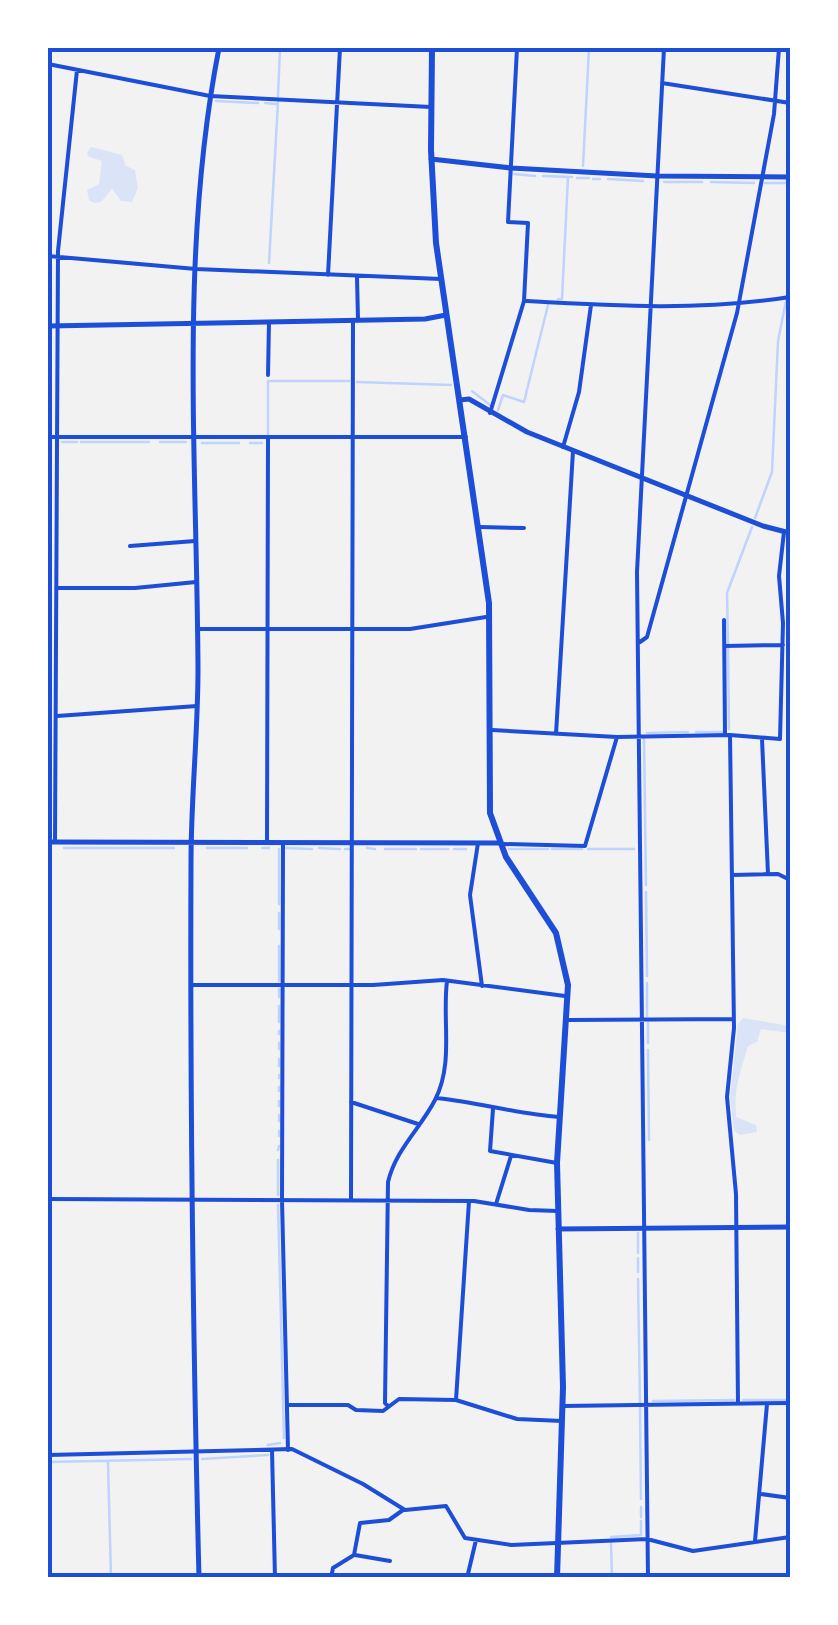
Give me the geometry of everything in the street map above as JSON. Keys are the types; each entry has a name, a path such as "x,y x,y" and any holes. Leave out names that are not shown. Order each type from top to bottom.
{"main road":[{"path":"432,48 431,159 441,279 480,527 490,617 488,797 500,843 557,937 566,969 568,996 557,1163 563,1406 557,1578"}],"street":[{"path":"199,1578 190,1200 191,842 197,706 194,323 202,148 220,48"},
{"path":"328,275 340,48"},
{"path":"490,413 524,301 528,223 508,222 517,48"},
{"path":"648,1578 637,572 664,48"},
{"path":"638,642 647,637 739,305 775,99 779,48"},
{"path":"48,64 210,96 431,107"},
{"path":"77,70 58,257 56,773 52,842 585,846 617,737"},
{"path":"662,83 790,103"},
{"path":"431,159 657,176 790,177"},
{"path":"48,256 196,269 441,279"},
{"path":"351,1200 353,438 358,276"},
{"path":"524,301 651,308 739,305 790,298"},
{"path":"563,446 580,392 591,305"},
{"path":"48,326 446,315"},
{"path":"268,375 269,322"},
{"path":"460,400 470,399 490,413 573,451 789,533 779,576 783,645 780,739 617,737 489,730"},
{"path":"48,437 466,437"},
{"path":"267,842 268,438"},
{"path":"556,734 573,451"},
{"path":"480,527 524,528"},
{"path":"130,546 195,541"},
{"path":"56,588 142,588 196,582"},
{"path":"197,628 419,628 490,617"},
{"path":"724,620 734,1018 726,1097 736,1227 738,1404"},
{"path":"48,639 56,639"},
{"path":"724,646 783,645"},
{"path":"783,677 790,677"},
{"path":"56,716 197,706"},
{"path":"762,738 768,874"},
{"path":"48,773 56,773"},
{"path":"283,842 282,1200 288,1450"},
{"path":"478,843 470,895 482,986"},
{"path":"732,874 778,874 790,880"},
{"path":"191,985 447,981 568,996"},
{"path":"388,1406 386,1200 394,1162 436,1098 448,1054 447,981"},
{"path":"566,1020 734,1018"},
{"path":"436,1098 519,1114 559,1117"},
{"path":"351,1102 418,1124"},
{"path":"494,1107 490,1151 557,1163"},
{"path":"496,1204 511,1155"},
{"path":"48,1199 470,1201 557,1211"},
{"path":"456,1400 470,1201"},
{"path":"558,1229 790,1226"},
{"path":"287,1405 348,1405 356,1410 383,1411 400,1399 456,1400 517,1419 562,1421"},
{"path":"755,1542 767,1404"},
{"path":"563,1406 790,1404"},
{"path":"272,1450 275,1578"},
{"path":"48,1456 288,1450 363,1484 403,1510"},
{"path":"761,1494 790,1498"},
{"path":"354,1555 360,1523 389,1520 403,1510 446,1506 466,1538 511,1545 647,1539 693,1552 790,1537"},
{"path":"467,1578 476,1540"},
{"path":"331,1578 334,1568 354,1555 390,1561"}],"shaded area":[{"path":"91,147 122,155 126,166 135,170 138,188 132,202 121,201 112,189 101,202 89,200 87,190 99,184 102,161 89,157"},
{"path":"743,1018 790,1026 790,1033 761,1029 757,1042 748,1046 737,1088 736,1117 756,1125 757,1132 740,1135 734,1131 730,1097 738,1024"}],"waterway":[{"path":"278,96 280,48"},
{"path":"583,166 589,48"},
{"path":"216,101 258,103"},
{"path":"269,263 278,102"},
{"path":"265,103 276,104"},
{"path":"514,174 535,176"},
{"path":"543,176 572,177"},
{"path":"558,299 562,299 568,177"},
{"path":"577,178 589,178"},
{"path":"593,179 600,179"},
{"path":"608,179 643,181"},
{"path":"664,182 702,182"},
{"path":"711,182 754,183"},
{"path":"765,183 790,183"},
{"path":"787,295 790,278"},
{"path":"755,518 772,472 778,341 786,301"},
{"path":"498,410 503,395 524,402 548,305"},
{"path":"268,435 268,381 349,381"},
{"path":"357,382 451,385"},
{"path":"472,391 490,405"},
{"path":"62,442 77,442"},
{"path":"81,442 149,442"},
{"path":"160,442 186,442"},
{"path":"202,443 239,443"},
{"path":"250,443 262,443"},
{"path":"728,643 727,593 752,527"},
{"path":"728,648 729,729"},
{"path":"647,733 688,732"},
{"path":"696,732 722,732"},
{"path":"644,739 646,885"},
{"path":"64,848 174,848"},
{"path":"207,848 247,848"},
{"path":"262,848 269,848"},
{"path":"286,848 312,849"},
{"path":"319,848 340,849"},
{"path":"367,848 375,849"},
{"path":"279,849 279,904"},
{"path":"385,849 416,849"},
{"path":"421,849 448,849"},
{"path":"454,849 466,849"},
{"path":"509,849 548,849"},
{"path":"552,849 582,849"},
{"path":"588,849 634,849"},
{"path":"646,892 647,976"},
{"path":"279,913 279,929"},
{"path":"279,946 279,981"},
{"path":"647,983 647,1016"},
{"path":"279,989 279,997"},
{"path":"279,1006 279,1022"},
{"path":"648,1023 648,1043"},
{"path":"279,1043 279,1049"},
{"path":"648,1050 649,1140"},
{"path":"279,1059 279,1066"},
{"path":"279,1101 279,1106"},
{"path":"279,1115 279,1121"},
{"path":"279,1131 279,1136"},
{"path":"278,1150 279,1146"},
{"path":"278,1160 278,1195"},
{"path":"278,1205 284,1438"},
{"path":"638,1233 638,1253"},
{"path":"638,1258 638,1272"},
{"path":"638,1279 640,1403"},
{"path":"653,1401 734,1400"},
{"path":"743,1400 790,1400"},
{"path":"640,1408 641,1499"},
{"path":"268,1445 280,1443"},
{"path":"202,1459 268,1455"},
{"path":"48,1462 191,1459"},
{"path":"108,1462 111,1578"},
{"path":"641,1507 641,1517"},
{"path":"611,1537 641,1535 641,1521"},
{"path":"611,1543 612,1578"}]}
